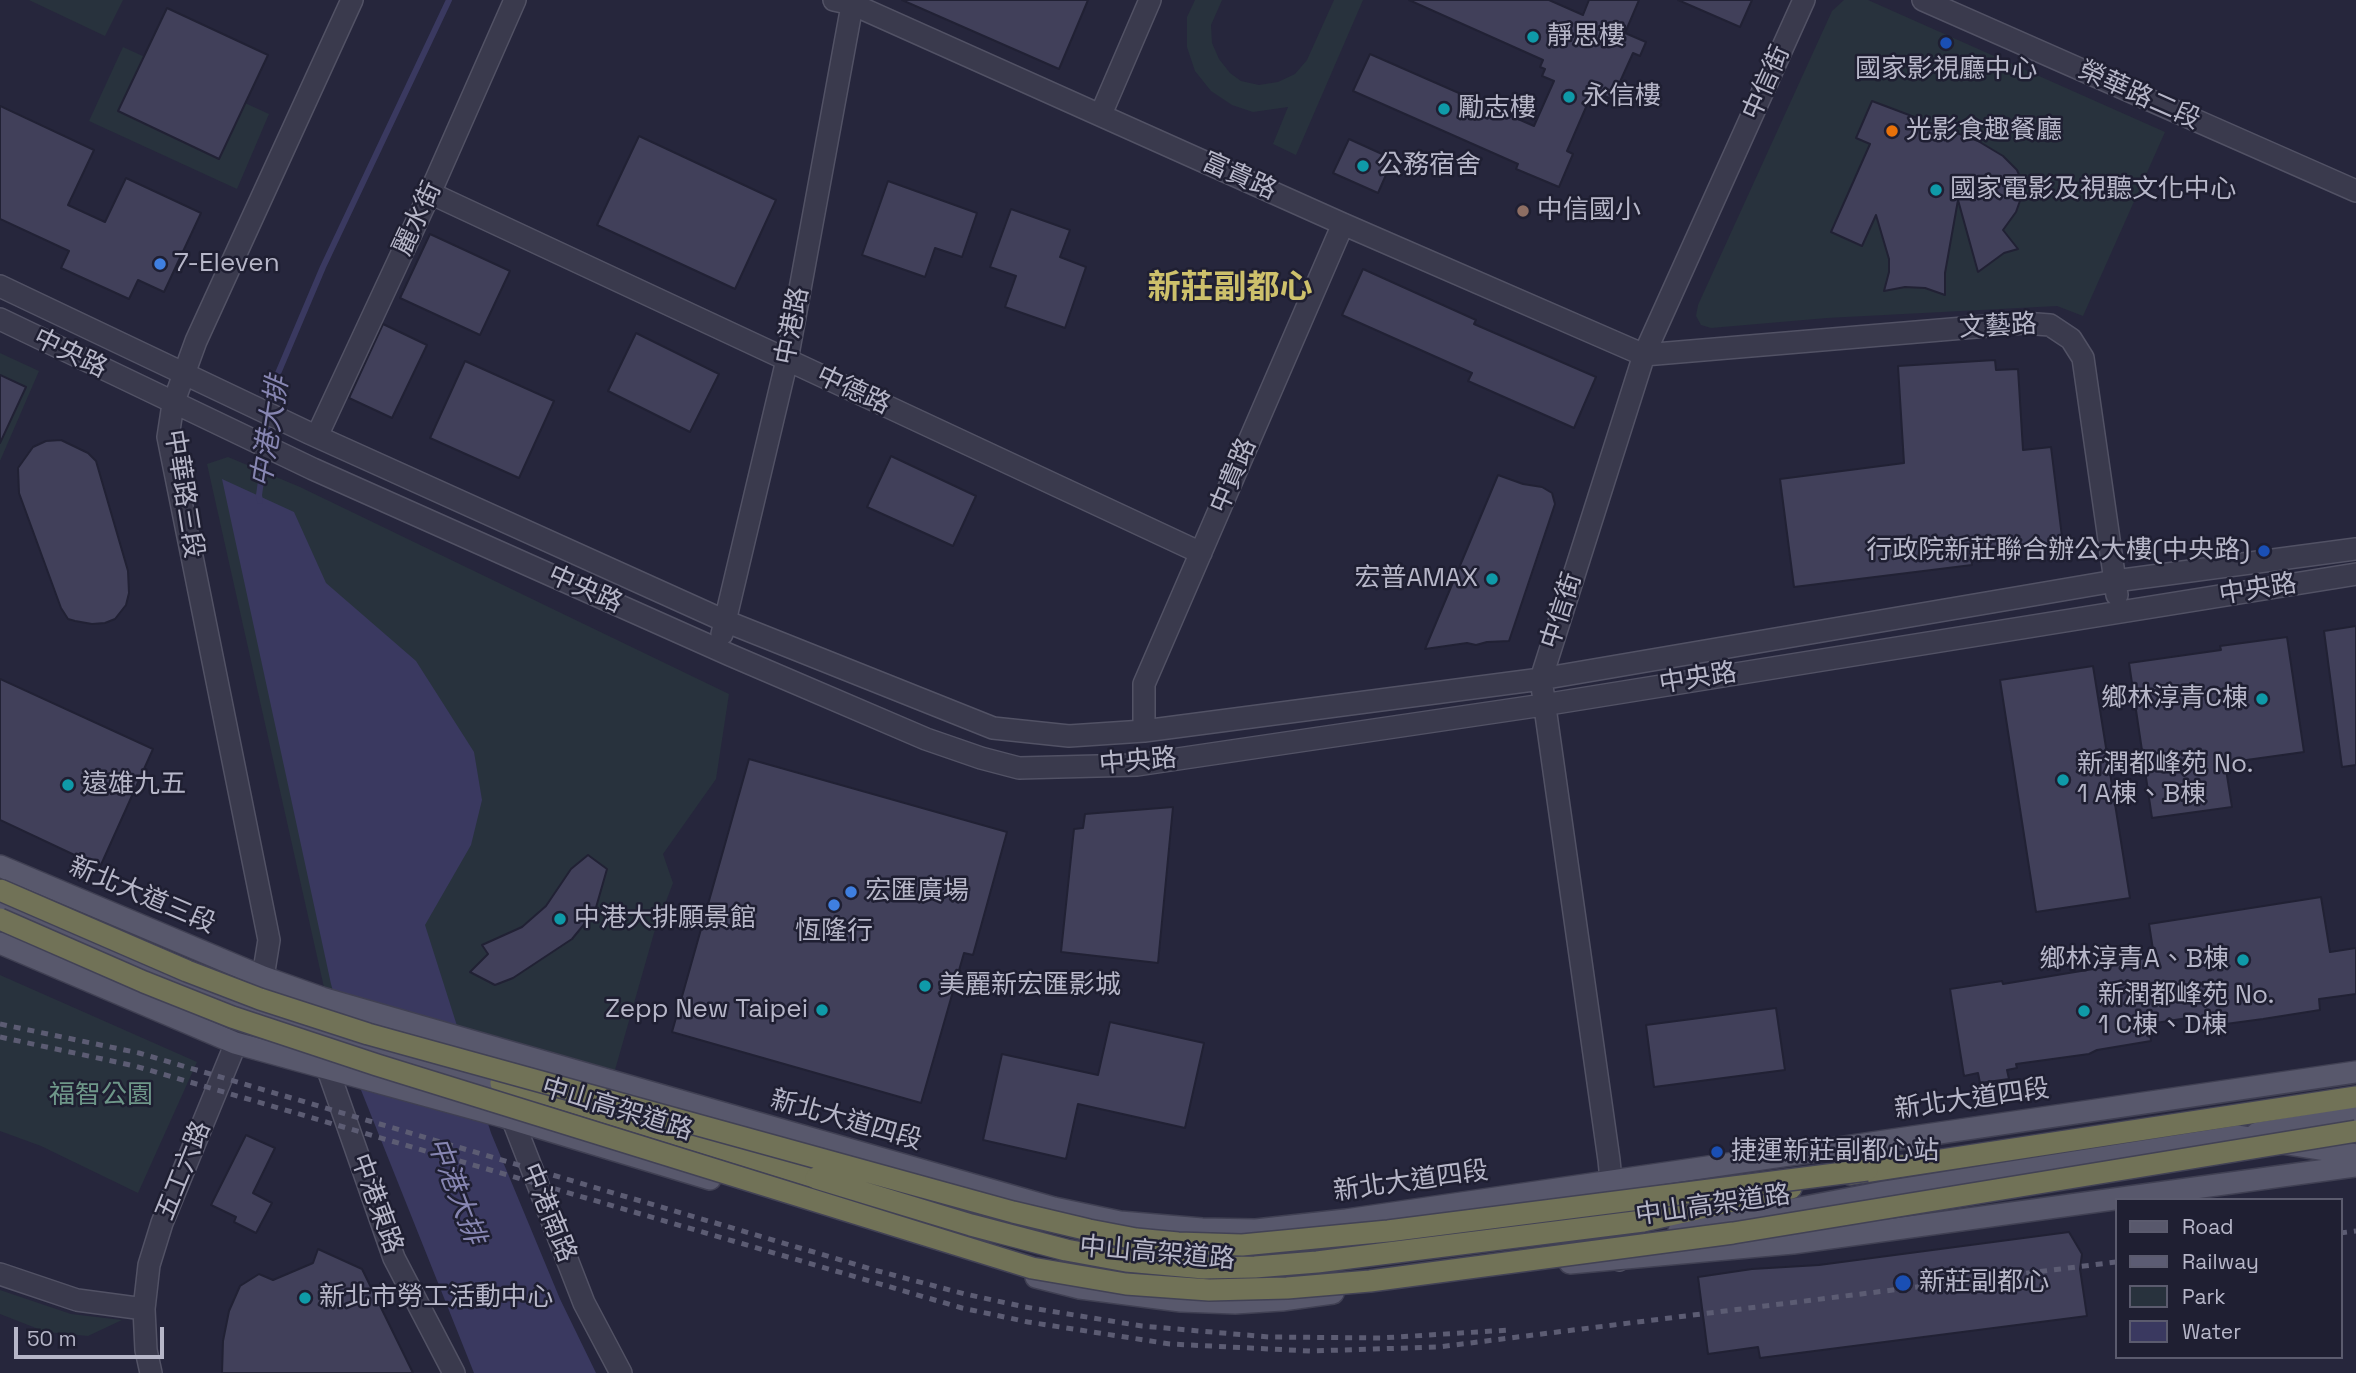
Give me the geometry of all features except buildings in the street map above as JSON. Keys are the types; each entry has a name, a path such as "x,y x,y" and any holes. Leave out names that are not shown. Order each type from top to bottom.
{"highway":[{"name":"中山高架道路","path":"0,890 187,971 260,999 357,1031 1013,1212 1089,1230 1178,1243 1242,1245 1388,1231 1867,1170 2356,1097"},
{"name":"中山高架道路","path":"0,919 232,1017 377,1065 1032,1268 1126,1284 1209,1290 1287,1288 1370,1281 1733,1233 2356,1131"},
{"path":"501,1083 971,1225 1066,1250 1126,1261 1204,1268 1317,1262 1643,1222 1867,1170"}],"main road":[{"name":"新北大道三段","path":"0,866 263,977"},
{"path":"0,902 129,960 250,1009"},
{"path":"0,943 235,1043"},
{"name":"新北大道四段","path":"263,977 322,998 484,1046 1054,1208 1120,1222 1202,1229 1256,1230 1393,1213 2356,1072"},
{"name":"新北大道四段","path":"250,1009 438,1074 504,1115"},
{"name":"新北大道四段","path":"284,1020 501,1083"},
{"name":"新北大道四段","path":"330,1033 445,1049 484,1046"},
{"name":"新北大道四段","path":"235,1043 504,1115 1009,1270 1080,1288 1181,1301 1235,1303 1282,1300 1548,1265 1618,1252 1884,1192 2356,1117"},
{"name":"新北大道四段","path":"2238,1136 2356,1154"},
{"name":"新北大道四段","path":"2122,1198 2356,1166"},
{"name":"新北大道四段","path":"1618,1252 1793,1243 2114,1199"},
{"path":"1393,1213 1410,1222 1418,1240 1417,1263 1409,1282"}],"street":[{"name":"中華路三段","path":"263,977 269,940 168,437 173,404 196,341 352,0"},
{"name":"麗水街","path":"313,435 430,192 516,0"},
{"path":"1101,114 1150,0"},
{"name":"中信街","path":"1618,1252 1611,1181 1541,679 1644,355 1804,0"},
{"name":"榮華路二段","path":"1923,0 2356,191"},
{"name":"富貴路","path":"847,1 1343,224 1644,355"},
{"name":"中港路","path":"719,650 787,360 847,1"},
{"name":"中德路","path":"430,192 1201,553"},
{"name":"中貴路","path":"1144,731 1144,684 1343,224"},
{"name":"中央路","path":"0,286 313,435 725,621 993,728 1069,736 1144,731 1541,679 2115,581 2356,549"},
{"name":"中央路","path":"0,319 313,469 719,650 926,739 1019,768 1137,765 1543,705 2356,574"},
{"name":"文藝路","path":"1644,355 2023,323 2050,325 2071,339 2083,358 2119,611"},
{"name":"五工六路","path":"151,1373 146,1350 144,1309 149,1265 162,1223 263,977"},
{"name":"中港南路","path":"484,1046 501,1083 504,1115 584,1303 621,1373"},
{"name":"中港東路","path":"327,1067 394,1258 454,1373"},
{"path":"0,1274 77,1300 144,1309"}],"green space":[{"path":"29,0 123,0 105,36"},
{"path":"1195,0 1222,0 1211,25 1212,43 1219,59 1230,73 1241,81 1259,85 1278,82 1295,74 1307,60 1334,0 1363,0 1296,155 1273,144 1288,107 1253,112 1232,105 1211,91 1195,71 1187,47 1187,17"},
{"path":"1844,0 1868,0 2165,132 2083,316 2057,306 1827,318 1711,328 1701,325 1696,316 1698,305 1832,11"},
{"path":"123,47 269,114 237,189 89,121"},
{"path":"0,353 39,371 0,461"},
{"path":"228,457 300,487 729,694 716,779 663,854 673,883 654,933 615,1070 325,992 207,464"},
{"name":"福智公園","path":"0,975 197,1062 138,1193 41,1146 0,1131"},
{"path":"0,1290 71,1314 122,1320 88,1336 46,1332 0,1314"}],"water":[{"path":"222,479 294,512 326,583 416,661 474,752 482,800 471,845 425,925 491,1133 560,1299 596,1373 474,1373 361,1090 331,984"}],"waterway":[{"name":"中港大排","path":"260,501 276,378 323,267 449,0"}],"railway":[{"path":"0,1024 139,1053 878,1271 1025,1307 1142,1326 1269,1337 1381,1338 1509,1330"},
{"path":"0,1037 135,1066 962,1308 1028,1322 1170,1344 1310,1351 1438,1347 2114,1262"},
{"path":"2342,1233 2356,1231"}],"place":[{"name":"靜思樓","path":"1533,37"},
{"name":"國家影視廳中心","path":"1946,43"},
{"name":"永信樓","path":"1569,97"},
{"name":"勵志樓","path":"1444,109"},
{"name":"光影食趣餐廳","path":"1892,131"},
{"name":"公務宿舍","path":"1363,166"},
{"name":"國家電影及視聽文化中心","path":"1936,190"},
{"name":"中信國小","path":"1523,211"},
{"name":"7-Eleven","path":"160,264"},
{"name":"行政院新莊聯合辦公大樓(中央路)","path":"2264,551"},
{"name":"宏普AMAX","path":"1492,579"},
{"name":"鄉林淳青C棟","path":"2262,699"},
{"name":"新潤都峰苑 No. 1 A棟、B棟","path":"2063,780"},
{"name":"遠雄九五","path":"68,785"},
{"name":"宏匯廣場","path":"851,892"},
{"name":"恆隆行","path":"834,905"},
{"name":"中港大排願景館","path":"560,919"},
{"name":"鄉林淳青A、B棟","path":"2243,960"},
{"name":"美麗新宏匯影城","path":"925,986"},
{"name":"Zepp New Taipei","path":"822,1010"},
{"name":"新潤都峰苑 No. 1 C棟、D棟","path":"2084,1011"},
{"name":"捷運新莊副都心站","path":"1717,1152"},
{"name":"新莊副都心","path":"1903,1283"},
{"name":"新北市勞工活動中心","path":"305,1298"}],"district":[{"name":"新莊副都心","path":"1230,289"}]}
